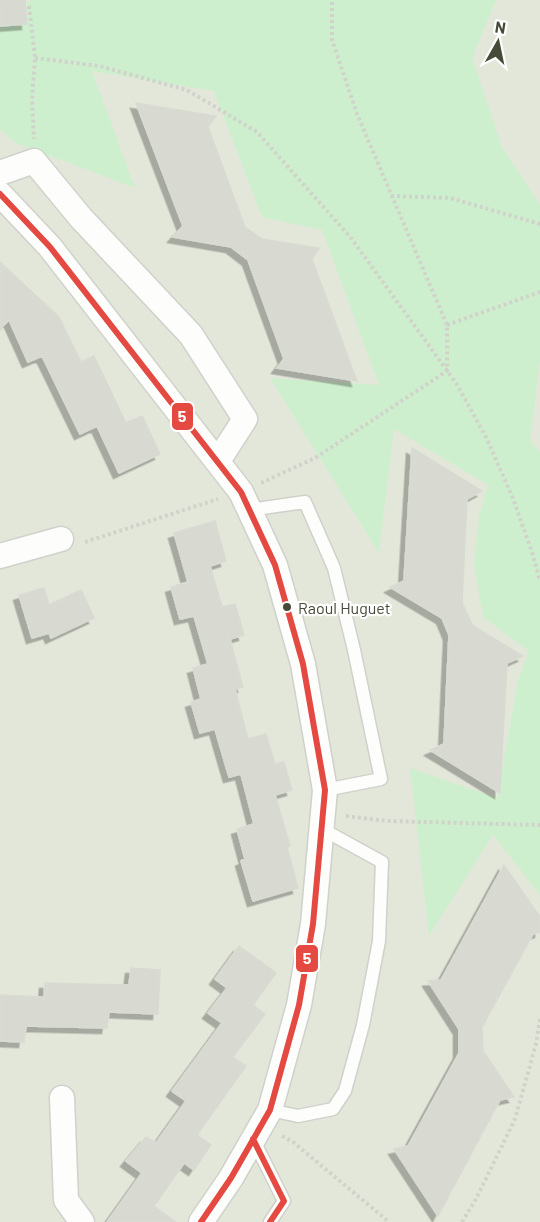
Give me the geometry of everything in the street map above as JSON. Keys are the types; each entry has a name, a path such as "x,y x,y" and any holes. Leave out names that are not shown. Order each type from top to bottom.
{"street":[{"path":"0,173 34,161 81,218 191,335 245,419 218,461"},
{"path":"0,194 50,247 241,492 274,565 303,664 323,811 313,924 299,1005 262,1124 231,1178 201,1222"},
{"path":"0,556 61,539"},
{"path":"63,1098 66,1200 82,1222"}],"lane":[{"path":"249,510 305,502 334,568 381,779 323,811 382,862 379,941 363,1025 345,1091 333,1109 262,1124 284,1201 270,1222"}],"path":[{"path":"332,0 332,40 357,114 447,325 447,371"},
{"path":"29,6 35,58 32,100 34,161"},
{"path":"35,58 99,66 187,90 257,132 351,238 456,383 486,437 512,496 540,581"},
{"path":"391,196 450,198 540,224"},
{"path":"447,325 540,292"},
{"path":"323,811 387,821 540,825"},
{"path":"462,1222 476,1199 515,1119 536,1044 540,1019"},
{"path":"262,1124 293,1142 389,1222"}],"shaded area":[{"path":"0,0 540,0 540,1222 0,1222"}],"green space":[{"path":"31,0 496,0 472,58 502,147 540,205 540,360 530,440 540,453 540,895 493,835 429,936 410,768 497,798 518,680 529,651 483,617 474,565 479,516 488,485 394,429 379,553 270,378 379,385 322,230 262,217 214,91 92,71 135,188 16,143 0,129 0,16"}],"building":[{"path":"0,0 25,0 27,24 0,26"},
{"path":"136,103 216,116 208,127 245,227 262,239 319,248 312,259 357,381 277,368 284,359 248,260 231,247 173,237 183,226"},
{"path":"0,262 59,317 81,362 94,356 126,423 142,416 160,454 119,473 97,426 80,434 42,356 28,362 9,320 0,329"},
{"path":"412,448 482,491 467,499 462,603 473,626 523,656 507,663 500,793 430,750 444,744 449,635 442,618 390,587 404,581"},
{"path":"215,521 226,561 210,566 222,607 235,604 244,635 230,639 243,687 235,689 248,739 266,734 275,764 284,762 292,790 275,795 290,846 287,847 298,888 253,901 241,861 245,859 237,829 254,824 241,774 229,777 215,729 200,733 191,702 201,699 193,668 208,664 194,616 180,619 171,587 188,582 174,533"},
{"path":"44,588 49,605 81,590 94,618 51,638 49,633 32,638 19,595"},
{"path":"504,865 540,917 540,932 533,934 482,1027 483,1051 514,1097 500,1100 438,1216 394,1149 408,1146 459,1053 459,1029 428,981 441,980"},
{"path":"239,946 276,973 253,1005 265,1014 233,1057 246,1066 197,1135 211,1145 194,1170 184,1163 154,1206 176,1222 107,1222 142,1173 126,1161 146,1137 156,1143 186,1101 172,1091 222,1023 208,1013 227,988 215,979"},
{"path":"131,968 160,970 158,1014 109,1012 107,1028 26,1026 24,1042 0,1041 0,995 44,997 45,983 129,985"}],"transit line":[{"name":"5","path":"0,194 50,247 241,492 275,565 303,664 325,790 313,924 299,1005 270,1110 231,1178 201,1222"},
{"name":"5","path":"253,1139 284,1201 270,1222"}],"place":[{"name":"Raoul Huguet","path":"287,607"}]}
